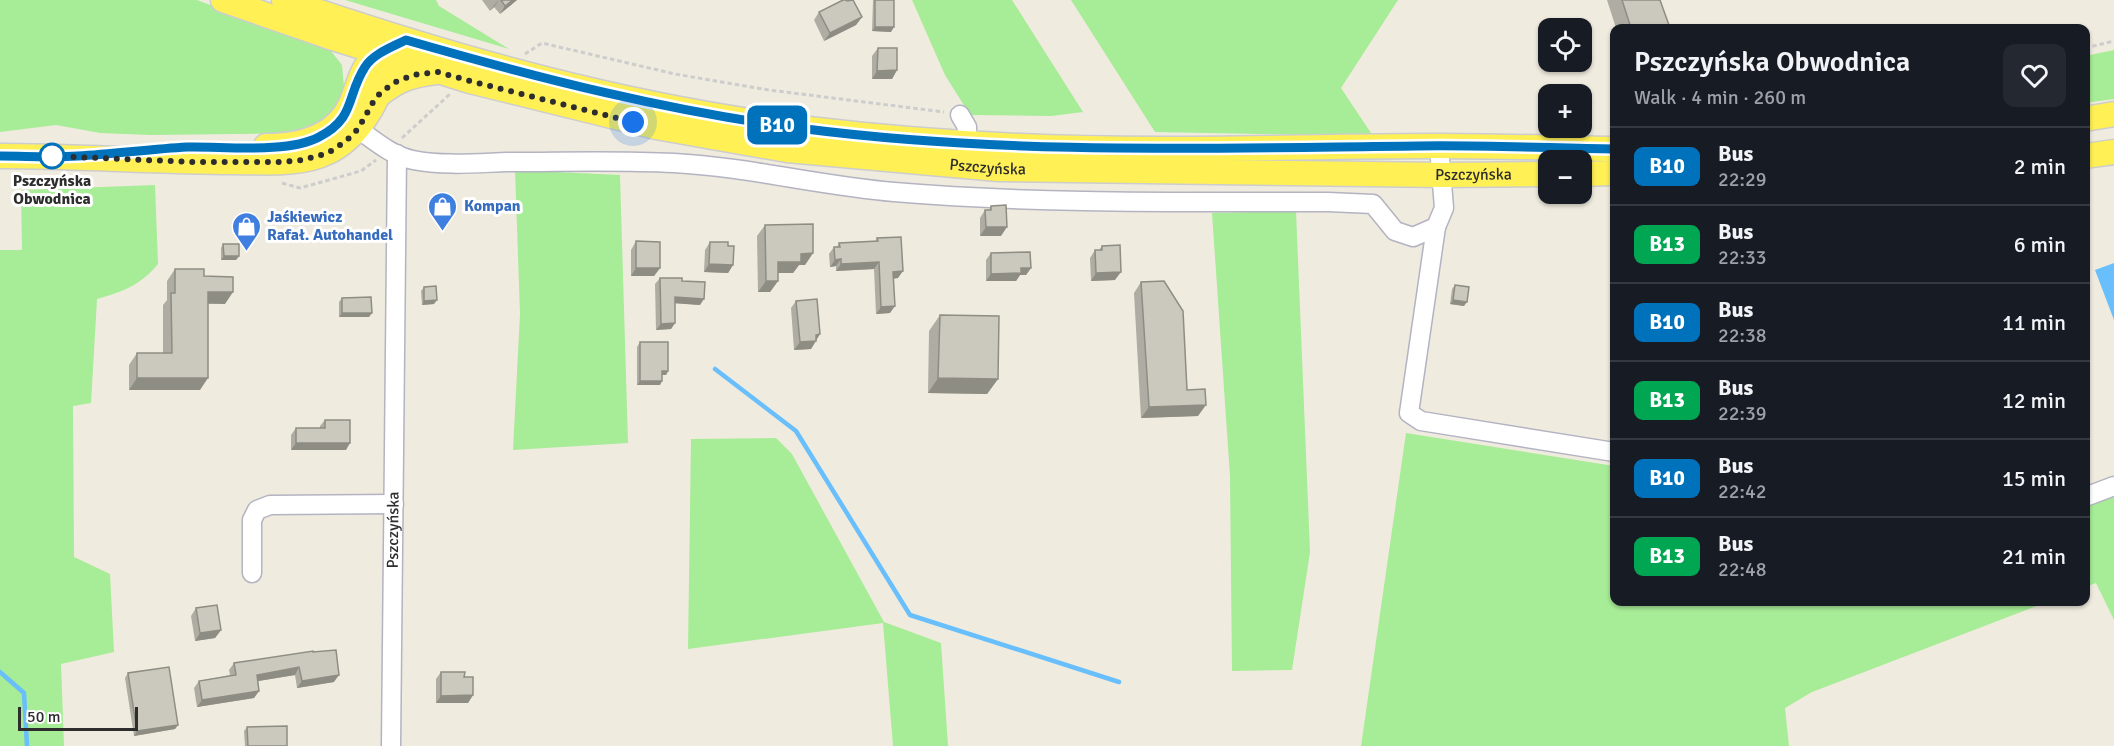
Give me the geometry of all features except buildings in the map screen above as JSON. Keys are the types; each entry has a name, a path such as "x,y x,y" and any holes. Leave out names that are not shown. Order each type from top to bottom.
{"main road":[{"path":"223,0 380,53 406,40"},
{"name":"Pszczyńska","path":"284,0 406,40 601,93 697,112 806,129 967,144 1160,149 1439,146 1610,149"},
{"path":"370,28 380,53"},
{"path":"327,36 344,55 366,91"},
{"name":"Pszczyńska","path":"0,156 75,156 193,162 292,161 328,153 346,141 358,129 366,91 383,69 380,53 470,81 656,127 787,150 831,155 998,169 1443,176 1538,174"},
{"name":"Pszczyńska","path":"75,156 187,147 295,144 317,138 336,126 346,114 353,99 366,91 413,75 438,72"},
{"path":"2090,118 2114,114"},
{"path":"2090,155 2114,152"},
{"path":"1592,174 1610,173"}],"street":[{"path":"960,115 967,127 967,144"},
{"path":"358,129 388,150 412,160 455,163 578,161 674,163 735,170 825,185 1028,201 1373,204 1395,231 1413,237 1436,226"},
{"path":"1439,146 1444,208 1436,226 1409,413 1421,421 1610,451"},
{"name":"Pszczyńska","path":"391,746 397,154"},
{"path":"2090,495 2114,486"},
{"path":"252,573 252,520 258,510 270,505 393,504"}],"path":[{"path":"2090,47 2114,41"},
{"path":"525,54 543,43 675,74 769,90 933,109 960,115"}],"green space":[{"path":"0,0 197,0 331,51 342,65 344,87 336,114 309,133 150,135 100,133 56,125 0,132"},
{"path":"345,0 436,0 439,6 509,49"},
{"path":"912,0 1012,0 1083,112 1051,116 970,115 945,75"},
{"path":"1071,0 1398,0 1341,88 1373,136 1155,132"},
{"path":"2114,50 2114,99 2090,102 2090,55"},
{"path":"515,170 620,175 628,443 513,450 520,314"},
{"path":"155,185 158,264 130,287 97,299 91,403 73,406 74,557 110,574 114,652 61,664 64,746 0,746 0,250 22,250 21,190"},
{"path":"1296,211 1310,552 1292,670 1232,671 1230,476 1212,213"},
{"path":"1406,433 1610,465 1610,606 2037,606 1812,692 1785,708 1789,746 1361,746"},
{"path":"776,438 792,454 884,622 941,643 948,746 893,746 883,623 688,649 691,439"},
{"path":"2114,486 2114,620 2096,583 2090,585 2090,496"}],"water":[{"path":"2114,263 2114,320 2095,270"}],"waterway":[{"path":"715,369 796,431 910,615 1119,682"},
{"path":"0,672 24,693 27,746"}],"bus line":[{"name":"B10","path":"0,156 75,156 187,147 273,146 295,144 317,138 336,126 346,114 366,65 380,53 406,40 515,72 601,93 697,112 806,129 865,135 967,144 1075,148 1439,146 1610,149"}],"place":[{"name":"Pszczyńska Obwodnica","path":"52,156"},
{"name":"Kompan","path":"443,232"},
{"name":"Jaśkiewicz Rafał. Autohandel","path":"246,252"}],"route":[{"path":"52,156 193,162 303,160 328,153 346,141 358,129 376,97 393,83 413,75 438,72 633,122"}]}
